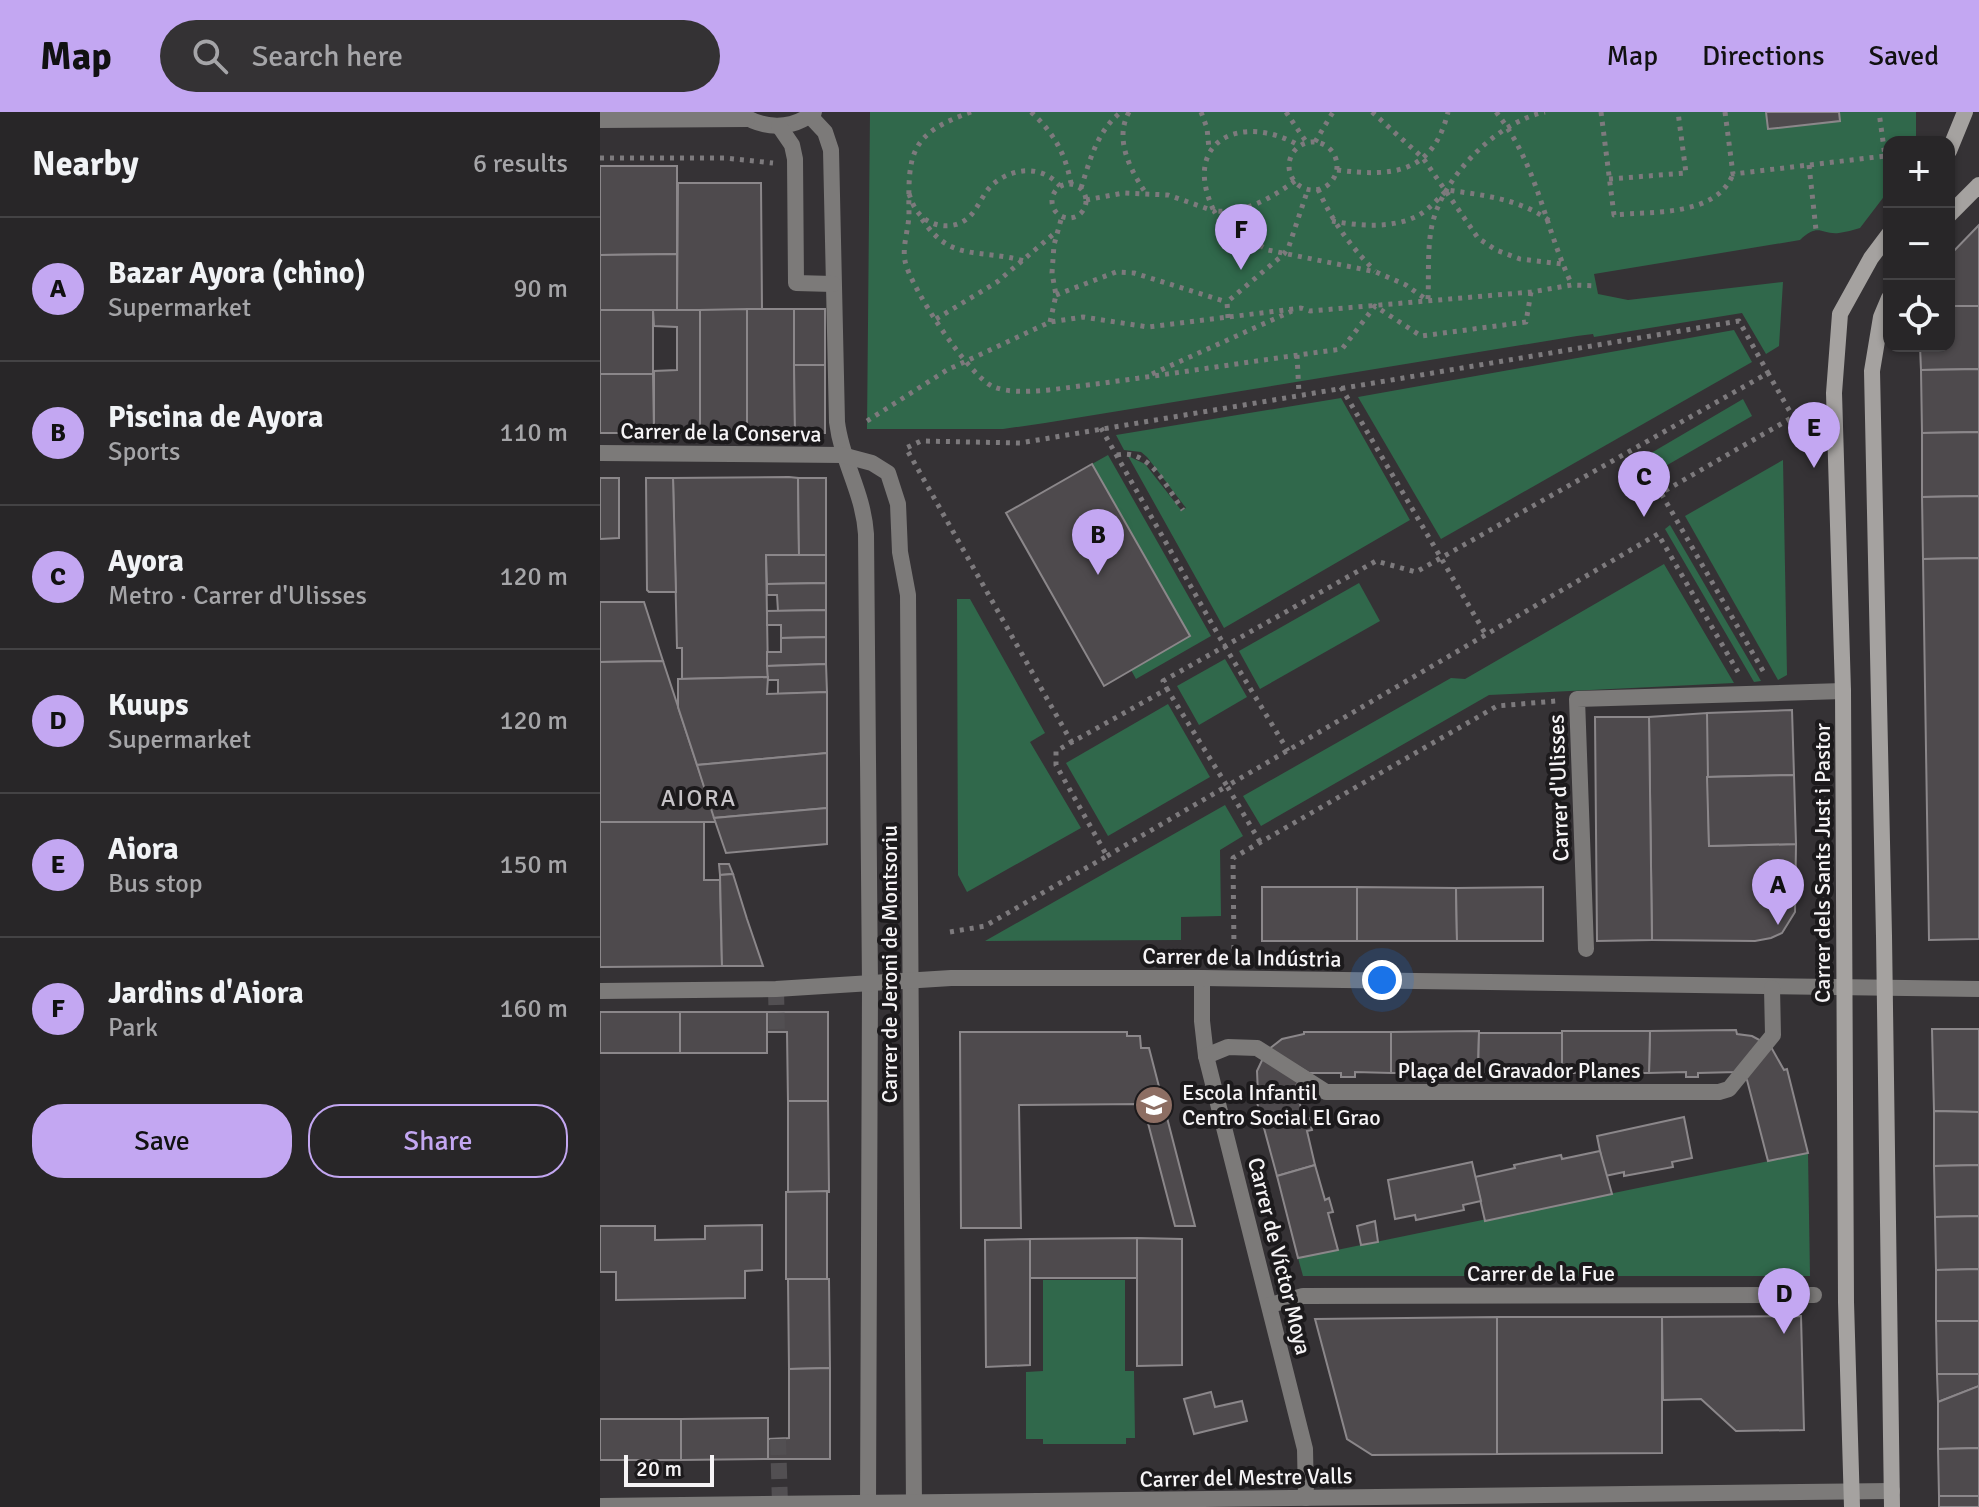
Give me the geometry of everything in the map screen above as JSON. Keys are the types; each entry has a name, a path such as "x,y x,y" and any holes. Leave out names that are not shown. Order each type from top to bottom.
{"street":[{"path":"1955,136 1965,112"},
{"path":"600,120 743,115 762,124 779,126 795,123 812,114"},
{"name":"Carrer de Jeroni de Montsoriu","path":"812,114 825,132 831,150 837,422 842,455 860,496 866,534 870,985 868,1506"},
{"path":"779,126 792,145 795,159 796,283 833,284"},
{"path":"1955,209 1979,185"},
{"name":"Carrer dels Sants Just i Pastor","path":"1852,1499 1846,1302 1843,691 1834,393 1840,314 1883,242"},
{"path":"1883,312 1872,371 1892,1499"},
{"name":"Carrer de la Conserva","path":"600,453 842,455"},
{"name":"Carrer de Jeroni de Montsoriu","path":"842,455 872,463 888,473 898,504 900,552 908,595 914,1505"},
{"name":"Carrer d'Ulisses","path":"1586,949 1577,699 1843,691"},
{"name":"Carrer de la Indústria","path":"600,991 776,989 951,978 1202,978 1979,989"},
{"name":"Carrer de Víctor Moya","path":"1202,978 1206,1056 1305,1449 1306,1498"},
{"name":"Plaça del Gravador Planes","path":"1206,1056 1228,1047 1257,1048 1326,1092 1719,1092 1729,1089 1773,1035 1772,988"},
{"name":"Carrer de la Fue","path":"1270,1305 1303,1296 1814,1295"},
{"name":"Carrer del Mestre Valls","path":"600,1506 868,1506 1306,1498 1892,1499"}],"path":[{"path":"971,112 947,121 925,137 913,153 907,173 908,233 904,258 919,296 976,377 993,387 1012,392 1342,349 1375,306"},
{"path":"1031,112 1056,138 1067,163 1071,183"},
{"path":"1081,188 1099,137 1121,112"},
{"path":"1129,112 1122,135 1126,155 1133,174 1145,192"},
{"path":"1201,112 1207,128 1209,150 1205,186 1221,223 1241,236 1284,254 1376,272 1406,285 1428,300"},
{"path":"1286,112 1307,143"},
{"path":"1315,142 1333,112"},
{"path":"1372,112 1423,158 1447,190 1470,230 1496,250 1520,259 1562,264"},
{"path":"1337,170 1371,175 1413,167 1436,141 1448,112"},
{"path":"1496,112 1520,147 1572,285"},
{"path":"1332,221 1354,225 1381,224 1422,214 1447,190 1478,151 1507,126 1530,114 1545,112"},
{"path":"1601,112 1614,215 1695,206 1718,197 1729,185 1733,174 1725,112"},
{"path":"1609,179 1686,173 1678,112"},
{"path":"1733,174 1885,156 1879,112"},
{"path":"1209,150 1223,137 1244,130 1261,129 1300,146"},
{"path":"1315,142 1330,148 1337,170 1329,184 1308,189 1295,181 1290,167 1294,152 1300,146 1315,142"},
{"path":"600,158 725,158 778,163"},
{"path":"1809,165 1816,230"},
{"path":"917,211 939,226 963,223 992,185 1024,171 1040,171 1060,186"},
{"path":"1086,200 1145,192 1168,195 1214,211 1227,212 1261,202 1295,181"},
{"path":"1071,183 1081,188 1086,200 1081,213 1071,218 1056,211 1052,200 1060,186 1071,183"},
{"path":"1227,302 1284,254 1300,219 1308,189"},
{"path":"1318,189 1332,221 1376,272"},
{"path":"1447,190 1509,201 1527,207 1550,221"},
{"path":"1428,300 1429,242 1433,221 1447,190"},
{"path":"908,191 934,237 948,247 1001,254 1024,261"},
{"path":"1050,322 1056,295 1052,273 1056,232 1062,216"},
{"path":"936,319 997,282 1056,232"},
{"path":"1056,295 1116,272 1134,273 1227,302"},
{"path":"867,421 965,360 1050,322 1083,317 1148,327 1301,308 1310,311 1531,292 1572,285 1597,286"},
{"path":"1375,306 1421,336 1526,322 1531,292"},
{"path":"1227,302 1228,318"},
{"path":"1145,377 1301,308"},
{"path":"1072,743 906,448 921,441 1020,443 1739,321 1793,417"},
{"path":"1297,355 1299,394"},
{"path":"1260,842 1163,681 1376,561 1416,572 1768,373"},
{"path":"1341,387 1486,635"},
{"path":"1776,693 1661,493 1834,393"},
{"path":"1101,428 1288,751"},
{"path":"1117,455 1137,455 1148,462 1183,510"},
{"path":"950,932 985,926 1658,534 1750,693"},
{"path":"1107,856 1056,765 1056,751 1167,689"},
{"path":"1234,949 1233,858 1497,706 1577,699"}],"green space":[{"path":"870,112 1916,112 1916,136 1883,136 1883,198 1860,228 1839,233 1816,230 1800,240 1594,274 1598,294 1628,300 1783,282 1779,346 1766,354 1742,313 1594,337 1593,334 1577,336 1003,429 867,429"},
{"path":"1734,330 1752,362 1441,539 1358,397"},
{"path":"1341,398 1410,520 1224,628 1128,456 1145,464 1181,510 1186,508 1147,457 1141,452 1124,450 1116,435"},
{"path":"1743,399 1752,416 1638,482 1629,466"},
{"path":"1108,455 1211,636 1136,679 1131,670 1190,636 1092,464"},
{"path":"1783,460 1787,675 1778,680 1685,516"},
{"path":"1670,525 1761,681 1754,682 1665,529"},
{"path":"1664,564 1734,683 1489,695 1261,826 1243,796 1451,678 1465,679"},
{"path":"1359,583 1380,621 1260,689 1239,651"},
{"path":"957,599 970,599 1045,733 1030,742 1081,828 967,892 958,875"},
{"path":"1225,659 1247,697 1199,725 1177,686"},
{"path":"1168,704 1210,777 1108,836 1066,763"},
{"path":"1225,805 1243,836 1220,850 1221,916 1181,917 1181,940 985,941"},
{"path":"1808,1153 1810,1276 1303,1276 1298,1258"},
{"path":"1043,1280 1125,1280 1125,1371 1134,1371 1135,1438 1126,1438 1126,1444 1043,1444 1043,1439 1026,1439 1026,1372 1043,1371"}],"building":[{"path":"1766,112 1839,112 1840,121 1768,129"},
{"path":"600,166 677,166 677,254 600,255"},
{"path":"678,183 761,183 762,310 677,310"},
{"path":"1979,225 1979,306 1955,306 1955,250"},
{"path":"677,254 677,310 600,310 600,255"},
{"path":"1955,306 1979,306 1979,369 1921,370 1920,352 1955,352"},
{"path":"747,309 747,433 700,433 700,310"},
{"path":"747,309 794,309 795,433 747,433"},
{"path":"794,309 825,309 825,365 794,365"},
{"path":"600,310 653,310 653,374 600,374"},
{"path":"653,310 700,310 700,433 654,433 654,371 677,370 677,327 654,326"},
{"path":"794,365 825,365 825,433 795,433"},
{"path":"1979,369 1979,432 1922,433 1921,370"},
{"path":"600,374 653,374 654,433 600,433"},
{"path":"1979,432 1979,496 1922,497 1922,433"},
{"path":"1092,464 1190,636 1104,686 1006,513"},
{"path":"600,478 619,478 619,538 600,539"},
{"path":"646,478 673,478 676,592 647,590"},
{"path":"673,478 798,478 799,555 766,555 768,677 682,679 682,648 677,648"},
{"path":"798,478 826,478 826,555 799,555"},
{"path":"1979,496 1979,558 1923,559 1922,497"},
{"path":"766,555 826,555 826,583 767,584"},
{"path":"1979,558 1979,939 1929,940 1923,559"},
{"path":"826,583 826,610 778,611 777,595 767,595 767,584"},
{"path":"600,602 644,602 663,661 600,662"},
{"path":"826,610 826,637 781,638 781,625 767,625 767,611"},
{"path":"826,637 826,664 767,666 767,652 781,652 781,638"},
{"path":"663,661 716,822 600,822 600,662"},
{"path":"826,664 827,692 778,694 778,680 768,680 767,666"},
{"path":"768,677 767,694 827,692 827,753 697,765 678,707 678,679"},
{"path":"1792,710 1794,775 1707,777 1707,713"},
{"path":"1707,713 1709,846 1796,844 1795,912 1782,933 1771,938 1755,941 1652,940 1649,717"},
{"path":"1595,717 1649,717 1652,940 1597,941"},
{"path":"827,753 827,808 714,818 697,765"},
{"path":"1794,775 1796,844 1709,846 1707,777"},
{"path":"827,808 827,844 726,853 714,818"},
{"path":"600,822 704,822 704,880 720,880 722,966 600,967"},
{"path":"719,864 729,864 733,874 720,875"},
{"path":"733,874 763,966 722,966 720,875"},
{"path":"1262,887 1357,887 1357,941 1262,941"},
{"path":"1357,887 1456,888 1457,941 1357,941"},
{"path":"1543,887 1543,941 1457,941 1456,888"},
{"path":"600,1012 680,1012 680,1053 600,1053"},
{"path":"680,1012 767,1012 767,1053 680,1053"},
{"path":"767,1012 828,1012 828,1101 788,1101 787,1032 767,1032"},
{"path":"1932,1029 1979,1029 1979,1112 1934,1111"},
{"path":"1736,1030 1737,1034 1752,1036 1767,1044 1737,1072 1698,1073 1698,1077 1686,1077 1686,1072 1649,1073 1650,1031"},
{"path":"1479,1031 1478,1073 1441,1073 1442,1077 1427,1077 1427,1073 1391,1073 1391,1032"},
{"path":"1562,1031 1650,1031 1649,1073 1612,1073 1612,1078 1599,1077 1599,1073 1562,1073"},
{"path":"960,1032 1127,1032 1127,1036 1140,1036 1141,1048 1149,1048 1195,1226 1175,1226 1143,1104 1019,1105 1021,1228 961,1228"},
{"path":"1304,1032 1391,1032 1391,1073 1355,1072 1355,1077 1341,1077 1341,1073 1309,1073 1269,1049 1282,1039"},
{"path":"1479,1033 1562,1033 1562,1075 1526,1075 1526,1080 1511,1080 1512,1075 1478,1075"},
{"path":"1771,1047 1784,1070 1787,1069 1808,1153 1768,1161 1747,1080 1741,1075"},
{"path":"1265,1054 1302,1078 1295,1087 1304,1118 1309,1118 1312,1130 1307,1131 1315,1165 1277,1176 1255,1095 1258,1094 1257,1071"},
{"path":"788,1101 828,1101 829,1192 788,1192"},
{"path":"1934,1111 1979,1112 1979,1165 1934,1166"},
{"path":"1684,1117 1692,1158 1672,1162 1673,1167 1624,1176 1624,1172 1605,1176 1597,1136"},
{"path":"1600,1151 1612,1194 1485,1221 1475,1177 1561,1155 1562,1159"},
{"path":"1472,1162 1481,1201 1463,1205 1464,1210 1416,1220 1415,1215 1395,1219 1388,1180"},
{"path":"1315,1165 1325,1200 1329,1198 1333,1212 1328,1213 1338,1250 1298,1258 1277,1176"},
{"path":"1979,1165 1979,1216 1935,1217 1934,1166"},
{"path":"827,1191 827,1279 786,1279 786,1192"},
{"path":"1979,1216 1979,1269 1936,1270 1935,1217"},
{"path":"1375,1221 1378,1242 1361,1245 1357,1226"},
{"path":"762,1225 762,1270 745,1271 745,1298 616,1300 616,1272 600,1272 600,1226 655,1226 655,1240 705,1239 705,1226"},
{"path":"1137,1238 1182,1239 1182,1365 1137,1366"},
{"path":"1137,1238 1137,1278 1030,1278 1030,1239"},
{"path":"1030,1239 1030,1365 986,1367 985,1240"},
{"path":"1979,1269 1979,1321 1936,1321 1936,1270"},
{"path":"788,1279 829,1279 830,1368 789,1369"},
{"path":"1801,1316 1804,1430 1736,1431 1701,1399 1663,1400 1662,1317"},
{"path":"1497,1317 1662,1317 1662,1453 1497,1454"},
{"path":"1497,1317 1497,1454 1372,1455 1347,1439 1315,1319"},
{"path":"1936,1321 1979,1321 1979,1374 1937,1374"},
{"path":"830,1368 830,1459 768,1459 768,1439 789,1438 789,1369"},
{"path":"1937,1374 1979,1374 1979,1386 1938,1402"},
{"path":"1979,1386 1979,1448 1938,1449 1938,1402"},
{"path":"1211,1392 1215,1407 1242,1401 1247,1421 1194,1434 1184,1399"},
{"path":"768,1418 768,1459 681,1460 681,1419"},
{"path":"600,1419 681,1419 681,1460 600,1460"},
{"path":"1979,1448 1979,1496 1939,1496 1938,1449"},
{"path":"1939,1496 1979,1496 1979,1507 1939,1507"}],"tunnel":[{"path":"776,989 777,1032"},
{"path":"778,1439 780,1504"}],"place":[{"name":"Jardins d'Aiora","path":"1241,270"},
{"name":"Aiora","path":"1814,468"},
{"name":"Ayora","path":"1644,517"},
{"name":"Piscina de Ayora","path":"1098,575"},
{"name":"Bazar Ayora (chino)","path":"1778,925"},
{"name":"Escola Infantil Centro Social El Grao","path":"1154,1105"},
{"name":"Kuups","path":"1784,1334"}],"district":[{"name":"AIORA","path":"699,798"}]}
